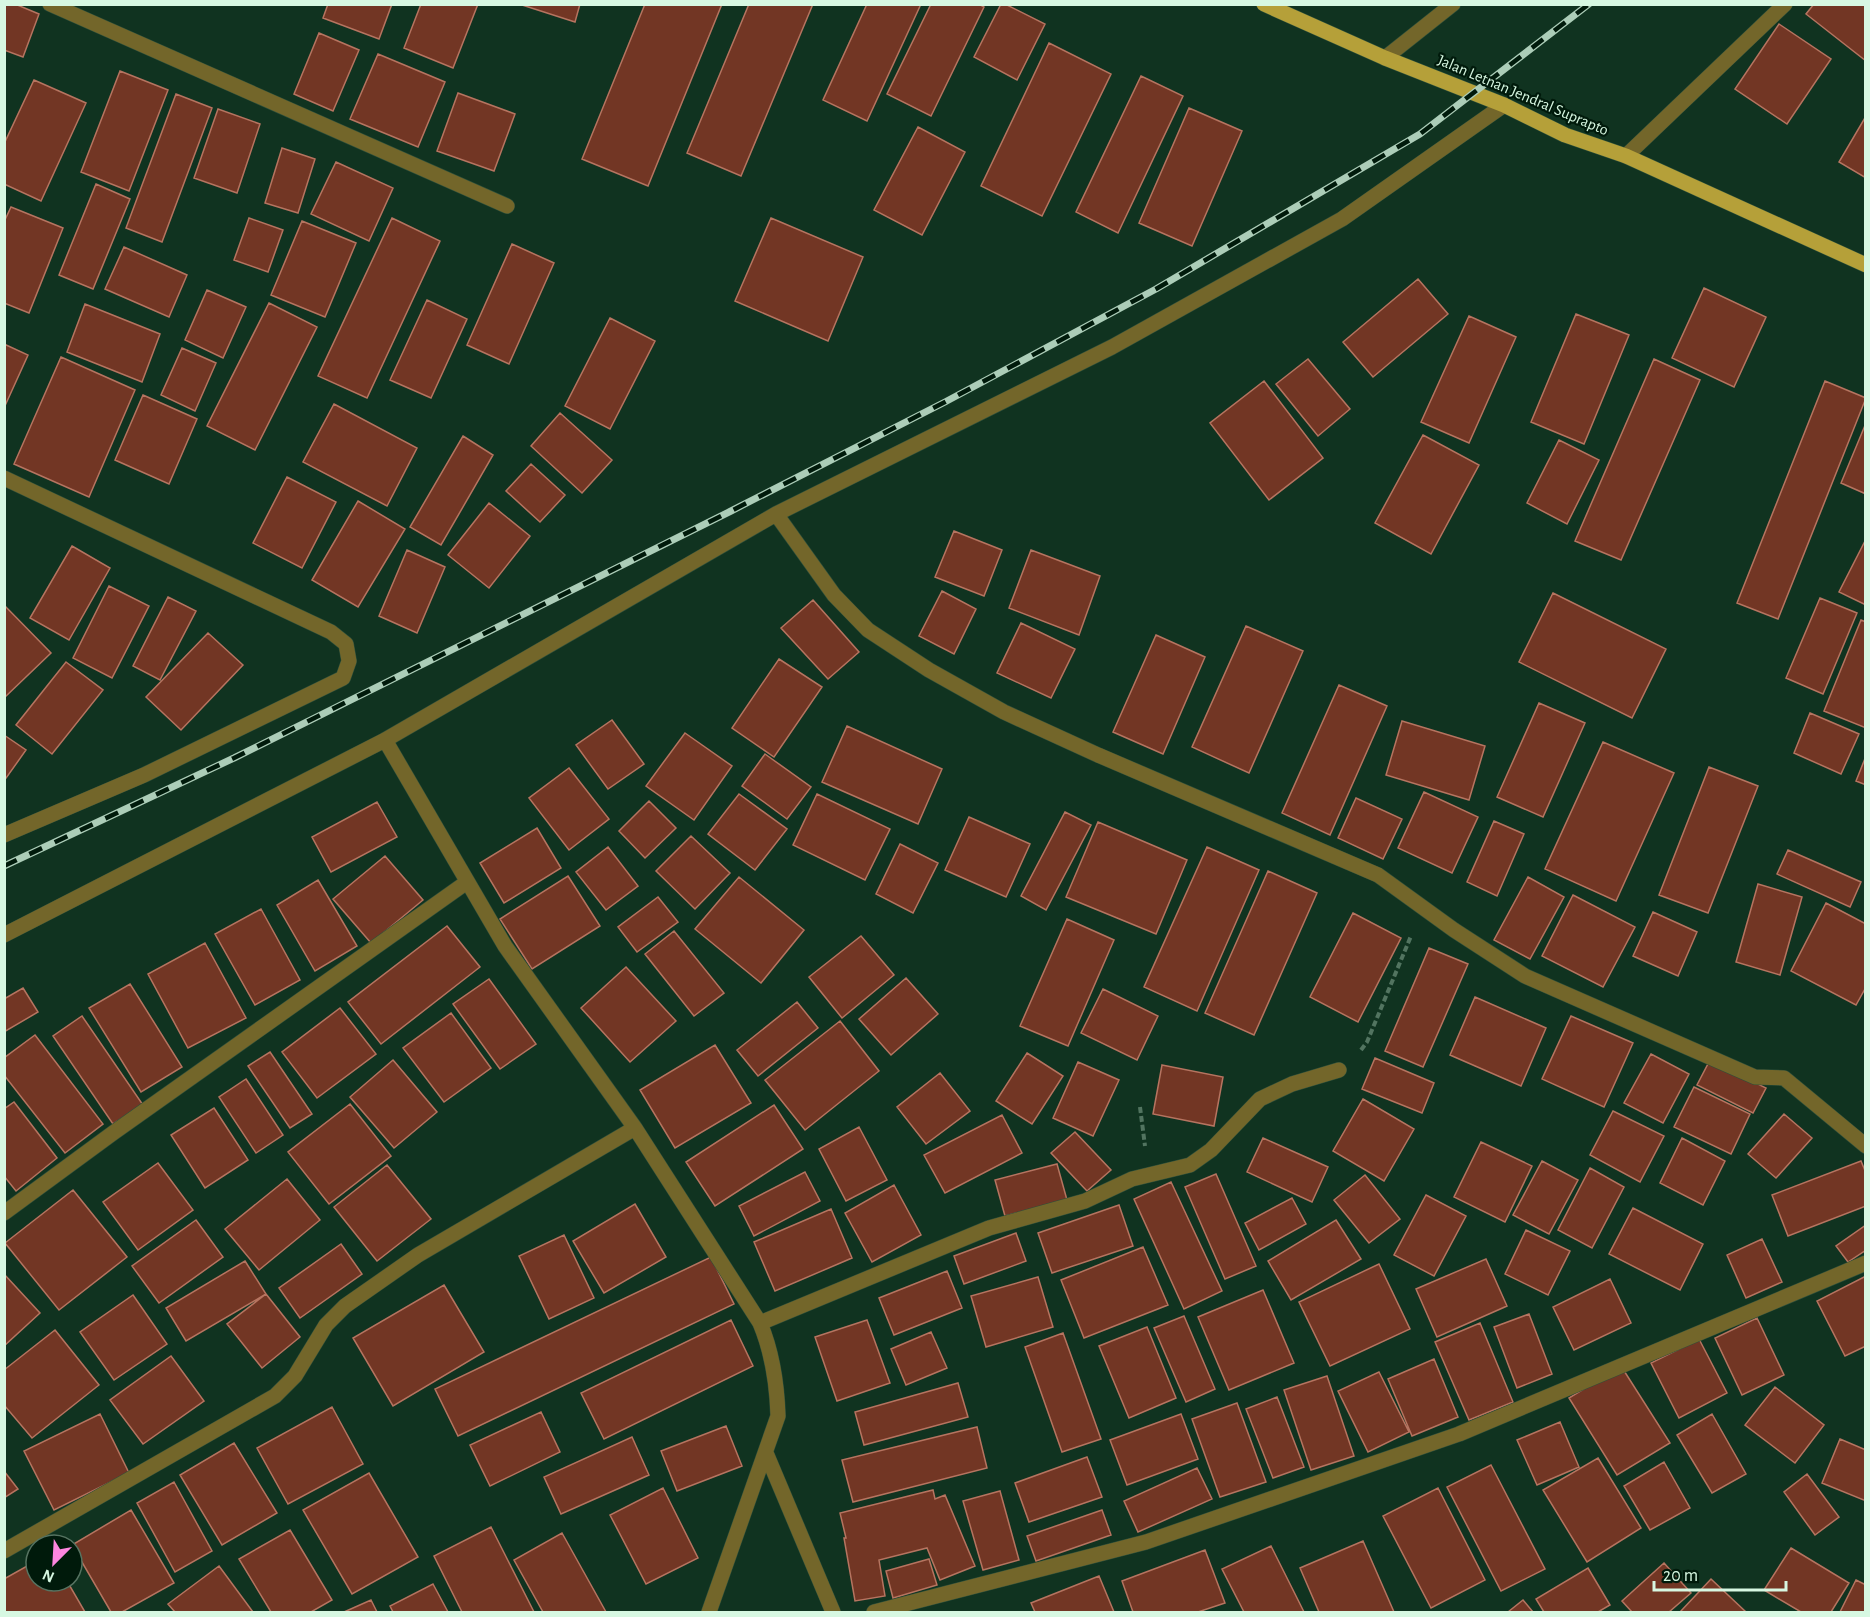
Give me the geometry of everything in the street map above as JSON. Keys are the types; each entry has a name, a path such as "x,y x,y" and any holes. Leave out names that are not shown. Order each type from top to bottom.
{"main road":[{"name":"Jalan Letnan Jendral Suprapto","path":"1264,4 1385,58 1504,105 1565,135 1626,156 1866,265"}],"street":[{"path":"50,4 507,206"},
{"path":"1385,58 1453,4"},
{"path":"1626,156 1785,4"},
{"path":"4,935 385,740 776,514 1112,347 1342,219 1504,105"},
{"path":"4,478 331,632 346,644 349,661 343,678 144,776 4,835"},
{"path":"776,514 834,595 868,630 929,670 1035,727 1378,875 1525,976 1755,1077 1784,1078 1866,1146"},
{"path":"385,740 505,946 635,1128 760,1323 769,1344 777,1386 778,1416 709,1612"},
{"path":"4,1213 467,882"},
{"path":"760,1323 989,1228 1085,1202 1132,1179 1190,1165 1211,1150 1260,1099 1292,1084 1339,1070"},
{"path":"4,1551 275,1396 295,1376 326,1325 345,1306 418,1254 635,1128"},
{"path":"883,1612 1146,1542 1460,1434 1866,1263"},
{"path":"766,1453 833,1612"}],"path":[{"path":"1339,1070 1358,1055 1367,1042 1423,908"}],"building":[{"path":"4,4 15,4 39,14 23,57 4,50"},
{"path":"328,4 392,4 379,39 323,18"},
{"path":"421,4 478,4 453,68 404,48"},
{"path":"519,4 580,4 575,22"},
{"path":"645,4 722,4 648,186 582,159"},
{"path":"749,4 813,4 741,176 687,153"},
{"path":"867,4 921,4 867,121 823,100"},
{"path":"931,4 979,4 984,7 931,116 887,94"},
{"path":"1001,4 1045,24 1017,80 974,57"},
{"path":"1814,4 1863,4 1866,7 1866,61 1806,14"},
{"path":"1779,24 1831,59 1787,124 1735,89"},
{"path":"319,33 359,50 333,111 294,94"},
{"path":"1049,43 1111,74 1042,216 981,186"},
{"path":"378,54 445,82 418,147 350,119"},
{"path":"120,71 168,90 129,191 81,172"},
{"path":"1141,76 1183,96 1118,233 1076,212"},
{"path":"34,80 86,103 41,201 4,184 4,144"},
{"path":"458,93 515,114 494,171 437,151"},
{"path":"176,94 212,108 162,242 126,228"},
{"path":"1189,108 1242,131 1192,246 1139,223"},
{"path":"218,109 260,124 237,193 194,178"},
{"path":"1866,116 1866,178 1839,162"},
{"path":"918,127 965,152 922,235 874,210"},
{"path":"282,148 315,159 298,213 265,203"},
{"path":"336,162 393,188 369,241 311,214"},
{"path":"96,184 130,199 93,289 59,275"},
{"path":"11,207 63,228 29,313 4,303 4,222"},
{"path":"249,218 283,230 268,272 234,260"},
{"path":"392,218 440,241 367,398 318,376"},
{"path":"771,218 863,257 828,341 735,301"},
{"path":"302,221 356,243 325,317 271,295"},
{"path":"512,244 554,263 509,364 467,345"},
{"path":"124,247 187,275 169,317 105,289"},
{"path":"1418,279 1448,314 1373,377 1343,342"},
{"path":"1704,288 1766,317 1734,387 1672,358"},
{"path":"207,290 246,307 223,358 185,340"},
{"path":"427,300 467,319 431,398 390,380"},
{"path":"269,303 317,327 255,450 207,426"},
{"path":"85,304 160,334 142,382 67,352"},
{"path":"1576,314 1629,335 1584,444 1531,422"},
{"path":"1469,316 1516,337 1469,443 1421,422"},
{"path":"610,318 655,341 610,429 565,406"},
{"path":"4,344 28,355 4,408"},
{"path":"182,348 216,363 195,411 161,395"},
{"path":"61,357 135,390 89,497 14,464"},
{"path":"1308,359 1350,409 1318,436 1276,384"},
{"path":"1654,359 1700,380 1621,560 1575,541"},
{"path":"1264,381 1323,458 1269,500 1210,423"},
{"path":"1825,381 1866,398 1778,619 1737,603"},
{"path":"143,395 197,419 169,484 115,460"},
{"path":"334,404 417,448 387,506 303,462"},
{"path":"560,413 612,460 582,493 531,446"},
{"path":"1866,423 1866,494 1841,483"},
{"path":"1423,435 1479,465 1431,554 1375,523"},
{"path":"463,436 493,455 441,545 410,527"},
{"path":"1559,440 1599,460 1567,524 1527,503"},
{"path":"531,464 565,495 540,522 506,491"},
{"path":"287,477 336,502 302,568 253,543"},
{"path":"358,501 405,529 358,607 312,580"},
{"path":"489,503 530,536 489,588 448,555"},
{"path":"954,531 1002,550 984,596 935,577"},
{"path":"1866,539 1866,605 1839,592"},
{"path":"72,546 110,568 69,640 30,618"},
{"path":"407,550 445,567 417,633 379,616"},
{"path":"1031,550 1100,576 1079,635 1009,608"},
{"path":"109,586 149,606 112,678 73,658"},
{"path":"942,591 976,609 954,654 919,636"},
{"path":"1553,593 1666,649 1632,718 1519,662"},
{"path":"168,597 196,611 160,680 133,666"},
{"path":"1820,598 1857,613 1823,694 1786,678"},
{"path":"813,600 859,652 828,679 781,628"},
{"path":"4,605 51,653 4,698"},
{"path":"1861,620 1866,622 1866,728 1824,711"},
{"path":"1021,623 1075,649 1051,698 997,673"},
{"path":"1246,626 1303,651 1249,773 1192,747"},
{"path":"208,633 243,665 181,730 146,697"},
{"path":"1156,635 1205,657 1163,754 1113,732"},
{"path":"779,659 822,687 774,757 732,728"},
{"path":"66,662 103,690 52,754 16,725"},
{"path":"1339,685 1387,706 1330,835 1282,813"},
{"path":"1539,703 1585,723 1543,817 1497,797"},
{"path":"1810,713 1859,734 1841,774 1794,753"},
{"path":"612,720 644,764 608,789 576,745"},
{"path":"1402,721 1485,746 1469,800 1386,775"},
{"path":"847,726 942,769 918,824 822,782"},
{"path":"685,733 732,766 694,820 646,786"},
{"path":"4,735 26,750 4,781"},
{"path":"1603,742 1674,773 1616,901 1545,869"},
{"path":"765,754 811,787 787,819 742,786"},
{"path":"1866,756 1866,785 1856,781"},
{"path":"1709,767 1758,786 1708,913 1659,895"},
{"path":"569,768 609,819 569,850 529,798"},
{"path":"1424,792 1478,817 1452,873 1398,848"},
{"path":"739,794 787,829 755,870 708,834"},
{"path":"817,794 890,829 865,880 793,845"},
{"path":"1356,798 1402,819 1383,859 1338,838"},
{"path":"649,801 676,828 645,858 619,831"},
{"path":"377,802 397,837 331,872 312,837"},
{"path":"1065,812 1091,825 1046,910 1021,896"},
{"path":"969,817 1030,844 1006,897 945,870"},
{"path":"1494,821 1524,834 1497,896 1467,882"},
{"path":"1098,822 1187,860 1156,934 1066,897"},
{"path":"537,828 561,868 504,903 480,863"},
{"path":"691,836 730,873 695,909 656,871"},
{"path":"900,844 938,863 913,913 876,894"},
{"path":"608,847 638,886 606,910 576,872"},
{"path":"1207,847 1259,870 1197,1011 1144,987"},
{"path":"1788,850 1861,882 1850,907 1777,874"},
{"path":"385,856 423,900 371,943 333,899"},
{"path":"1268,871 1317,893 1254,1035 1205,1013"},
{"path":"568,876 600,926 532,969 500,919"},
{"path":"739,877 804,930 761,983 695,929"},
{"path":"1528,877 1564,897 1530,959 1494,940"},
{"path":"318,880 357,946 315,971 277,905"},
{"path":"1758,884 1802,897 1780,975 1736,962"},
{"path":"1573,895 1635,927 1603,987 1542,956"},
{"path":"658,897 678,922 637,952 618,927"},
{"path":"1826,903 1866,924 1866,987 1856,1005 1791,971"},
{"path":"261,909 300,980 255,1005 215,934"},
{"path":"1653,912 1697,932 1678,976 1633,956"},
{"path":"1353,913 1401,938 1358,1022 1310,997"},
{"path":"1067,919 1114,940 1068,1046 1020,1026"},
{"path":"447,926 480,967 381,1044 348,1002"},
{"path":"674,931 724,993 694,1016 645,954"},
{"path":"861,936 894,975 842,1018 809,977"},
{"path":"205,943 246,1018 188,1048 148,974"},
{"path":"1429,948 1468,964 1423,1067 1385,1051"},
{"path":"626,967 676,1021 630,1062 581,1008"},
{"path":"906,978 938,1014 891,1055 859,1019"},
{"path":"489,979 536,1044 500,1069 453,1004"},
{"path":"130,984 182,1067 141,1092 89,1008"},
{"path":"23,988 38,1012 4,1032 4,999"},
{"path":"1103,989 1158,1016 1137,1060 1081,1033"},
{"path":"1475,997 1546,1028 1521,1086 1450,1055"},
{"path":"797,1002 818,1028 758,1076 737,1050"},
{"path":"340,1008 376,1054 317,1098 282,1052"},
{"path":"451,1013 491,1068 444,1102 403,1048"},
{"path":"82,1016 143,1105 113,1124 53,1036"},
{"path":"1571,1016 1633,1043 1604,1107 1542,1079"},
{"path":"840,1021 879,1071 805,1130 765,1080"},
{"path":"35,1035 103,1124 65,1153 4,1075 4,1058"},
{"path":"715,1045 751,1103 675,1148 640,1090"},
{"path":"270,1052 312,1114 290,1128 248,1066"},
{"path":"1027,1053 1063,1076 1032,1124 996,1101"},
{"path":"1651,1054 1689,1074 1663,1123 1624,1103"},
{"path":"1375,1058 1434,1083 1422,1113 1362,1089"},
{"path":"393,1060 437,1112 394,1148 350,1097"},
{"path":"1710,1060 1766,1088 1753,1113 1697,1085"},
{"path":"1078,1062 1119,1080 1093,1136 1053,1118"},
{"path":"1162,1065 1223,1077 1214,1126 1153,1114"},
{"path":"940,1073 970,1111 926,1144 897,1107"},
{"path":"246,1079 283,1135 256,1153 219,1097"},
{"path":"1694,1087 1750,1114 1731,1154 1674,1127"},
{"path":"1363,1099 1414,1129 1384,1181 1333,1151"},
{"path":"14,1102 57,1158 16,1191 4,1176 4,1109"},
{"path":"350,1104 391,1156 329,1204 288,1152"},
{"path":"774,1105 803,1149 715,1206 686,1162"},
{"path":"214,1108 248,1160 205,1188 171,1135"},
{"path":"1613,1111 1664,1136 1640,1182 1590,1155"},
{"path":"1784,1114 1812,1138 1776,1178 1748,1154"},
{"path":"1002,1115 1022,1153 945,1193 924,1155"},
{"path":"859,1127 887,1180 846,1201 819,1149"},
{"path":"1075,1132 1111,1170 1087,1191 1051,1153"},
{"path":"1263,1138 1328,1167 1312,1202 1247,1172"},
{"path":"1682,1138 1725,1161 1703,1205 1660,1183"},
{"path":"1481,1142 1532,1166 1505,1222 1454,1197"},
{"path":"1542,1161 1578,1180 1549,1234 1513,1215"},
{"path":"1861,1161 1866,1173 1866,1206 1788,1236 1772,1195"},
{"path":"158,1163 193,1210 138,1250 103,1202"},
{"path":"1057,1164 1067,1200 1005,1216 995,1180"},
{"path":"387,1165 431,1219 377,1261 334,1207"},
{"path":"1590,1168 1624,1187 1592,1248 1558,1230"},
{"path":"805,1172 820,1201 754,1236 739,1206"},
{"path":"1216,1174 1256,1266 1225,1279 1185,1187"},
{"path":"1365,1175 1400,1219 1369,1243 1334,1200"},
{"path":"287,1179 320,1220 259,1270 225,1229"},
{"path":"1171,1182 1222,1291 1184,1309 1134,1199"},
{"path":"894,1185 921,1235 872,1262 845,1213"},
{"path":"73,1190 127,1257 59,1310 5,1243"},
{"path":"1426,1195 1466,1216 1434,1276 1394,1255"},
{"path":"1292,1198 1306,1224 1259,1250 1245,1223"},
{"path":"635,1204 666,1257 604,1293 573,1241"},
{"path":"1119,1205 1133,1246 1052,1273 1038,1233"},
{"path":"1633,1208 1703,1244 1680,1290 1609,1254"},
{"path":"831,1209 852,1258 775,1291 754,1242"},
{"path":"196,1220 223,1257 159,1303 132,1266"},
{"path":"1336,1220 1361,1259 1291,1300 1268,1261"},
{"path":"1866,1225 1866,1250 1848,1262 1836,1246"},
{"path":"1526,1230 1570,1251 1548,1295 1505,1274"},
{"path":"1016,1233 1026,1261 964,1284 954,1256"},
{"path":"564,1235 594,1298 549,1319 519,1256"},
{"path":"1762,1239 1782,1282 1746,1298 1727,1255"},
{"path":"341,1244 362,1274 300,1318 279,1288"},
{"path":"1143,1247 1168,1305 1084,1338 1061,1280"},
{"path":"711,1257 734,1304 458,1436 435,1389"},
{"path":"1486,1259 1507,1306 1437,1337 1416,1289"},
{"path":"245,1261 266,1294 186,1341 166,1308"},
{"path":"1379,1264 1410,1329 1330,1366 1299,1302"},
{"path":"947,1271 962,1308 894,1335 879,1298"},
{"path":"4,1274 40,1313 4,1346"},
{"path":"1866,1276 1866,1346 1845,1356 1817,1301"},
{"path":"1038,1277 1053,1327 986,1347 971,1296"},
{"path":"1610,1279 1631,1323 1574,1350 1553,1307"},
{"path":"444,1285 484,1352 393,1406 353,1338"},
{"path":"1263,1290 1294,1363 1229,1390 1198,1317"},
{"path":"266,1294 300,1337 262,1368 227,1324"},
{"path":"133,1295 167,1344 114,1380 80,1332"},
{"path":"1529,1314 1552,1374 1517,1388 1494,1327"},
{"path":"1184,1316 1215,1389 1186,1402 1154,1328"},
{"path":"1757,1318 1784,1375 1742,1395 1715,1338"},
{"path":"731,1320 753,1366 604,1439 581,1393"},
{"path":"867,1320 890,1383 837,1401 815,1337"},
{"path":"1480,1323 1513,1402 1469,1420 1435,1342"},
{"path":"1147,1327 1176,1398 1129,1418 1099,1346"},
{"path":"55,1330 99,1385 32,1438 4,1405 4,1370"},
{"path":"931,1332 947,1368 906,1385 891,1349"},
{"path":"1063,1333 1101,1439 1062,1452 1025,1347"},
{"path":"1699,1339 1727,1393 1679,1418 1651,1363"},
{"path":"171,1356 204,1401 143,1444 110,1400"},
{"path":"1434,1359 1458,1417 1412,1436 1388,1379"},
{"path":"1621,1366 1670,1443 1617,1475 1569,1398"},
{"path":"1379,1372 1409,1432 1368,1452 1338,1391"},
{"path":"1327,1376 1354,1456 1311,1470 1284,1390"},
{"path":"958,1383 968,1417 864,1445 855,1412"},
{"path":"1775,1387 1824,1425 1795,1463 1745,1425"},
{"path":"1277,1397 1304,1467 1273,1478 1246,1409"},
{"path":"1237,1403 1266,1482 1220,1497 1192,1419"},
{"path":"332,1407 363,1464 288,1504 257,1448"},
{"path":"541,1412 560,1452 490,1486 470,1445"},
{"path":"100,1414 129,1473 54,1510 24,1451"},
{"path":"1181,1414 1198,1459 1127,1485 1110,1440"},
{"path":"1712,1414 1746,1474 1712,1493 1677,1435"},
{"path":"1560,1422 1579,1467 1537,1485 1517,1440"},
{"path":"726,1426 742,1466 677,1491 661,1451"},
{"path":"977,1427 987,1468 853,1502 842,1460"},
{"path":"632,1437 649,1475 561,1514 544,1477"},
{"path":"1840,1439 1866,1450 1866,1501 1822,1483"},
{"path":"234,1443 277,1513 222,1545 180,1475"},
{"path":"1087,1457 1102,1497 1029,1522 1015,1483"},
{"path":"1598,1458 1641,1528 1587,1562 1543,1490"},
{"path":"1664,1462 1690,1508 1650,1530 1624,1486"},
{"path":"1491,1465 1545,1569 1501,1591 1447,1487"},
{"path":"1197,1468 1212,1499 1138,1532 1124,1501"},
{"path":"4,1471 18,1489 4,1498"},
{"path":"369,1473 418,1557 352,1594 303,1510"},
{"path":"1807,1474 1839,1517 1815,1535 1784,1492"},
{"path":"174,1482 212,1551 175,1572 137,1503"},
{"path":"663,1488 698,1558 646,1584 610,1515"},
{"path":"1438,1488 1485,1580 1431,1608 1383,1516"},
{"path":"933,1490 935,1499 945,1495 975,1566 940,1580 927,1548 879,1560 885,1596 855,1601 840,1513"},
{"path":"1000,1491 1019,1560 983,1570 963,1501"},
{"path":"131,1510 174,1583 122,1612 111,1612 84,1566 84,1538"},
{"path":"1102,1510 1111,1535 1036,1561 1027,1536"},
{"path":"491,1527 534,1612 462,1612 434,1556"},
{"path":"290,1530 332,1600 311,1612 271,1612 239,1559"},
{"path":"562,1533 606,1612 543,1612 514,1560"},
{"path":"1363,1541 1394,1612 1319,1612 1300,1568"},
{"path":"1271,1546 1304,1612 1244,1612 1222,1569"},
{"path":"1791,1548 1849,1583 1831,1612 1801,1612 1764,1590"},
{"path":"1205,1550 1225,1603 1198,1612 1133,1612 1122,1581"},
{"path":"929,1559 937,1585 893,1598 886,1571"},
{"path":"1664,1563 1691,1593 1669,1612 1632,1612 1622,1601"},
{"path":"219,1566 253,1612 175,1612 168,1604"},
{"path":"24,1568 24,1593 74,1593 85,1612 4,1612 4,1579"},
{"path":"1588,1568 1610,1605 1598,1612 1544,1612 1536,1599"},
{"path":"1099,1576 1114,1612 1035,1612 1031,1603"},
{"path":"1711,1579 1746,1612 1680,1612"},
{"path":"1856,1580 1866,1585 1866,1612 1840,1612"},
{"path":"433,1584 448,1612 393,1612 390,1606"},
{"path":"371,1600 377,1612 344,1612"},
{"path":"1523,1600 1533,1612 1508,1612"}],"railway":[{"path":"4,866 234,758 731,511 945,402 1156,289 1420,134 1589,4"}]}
